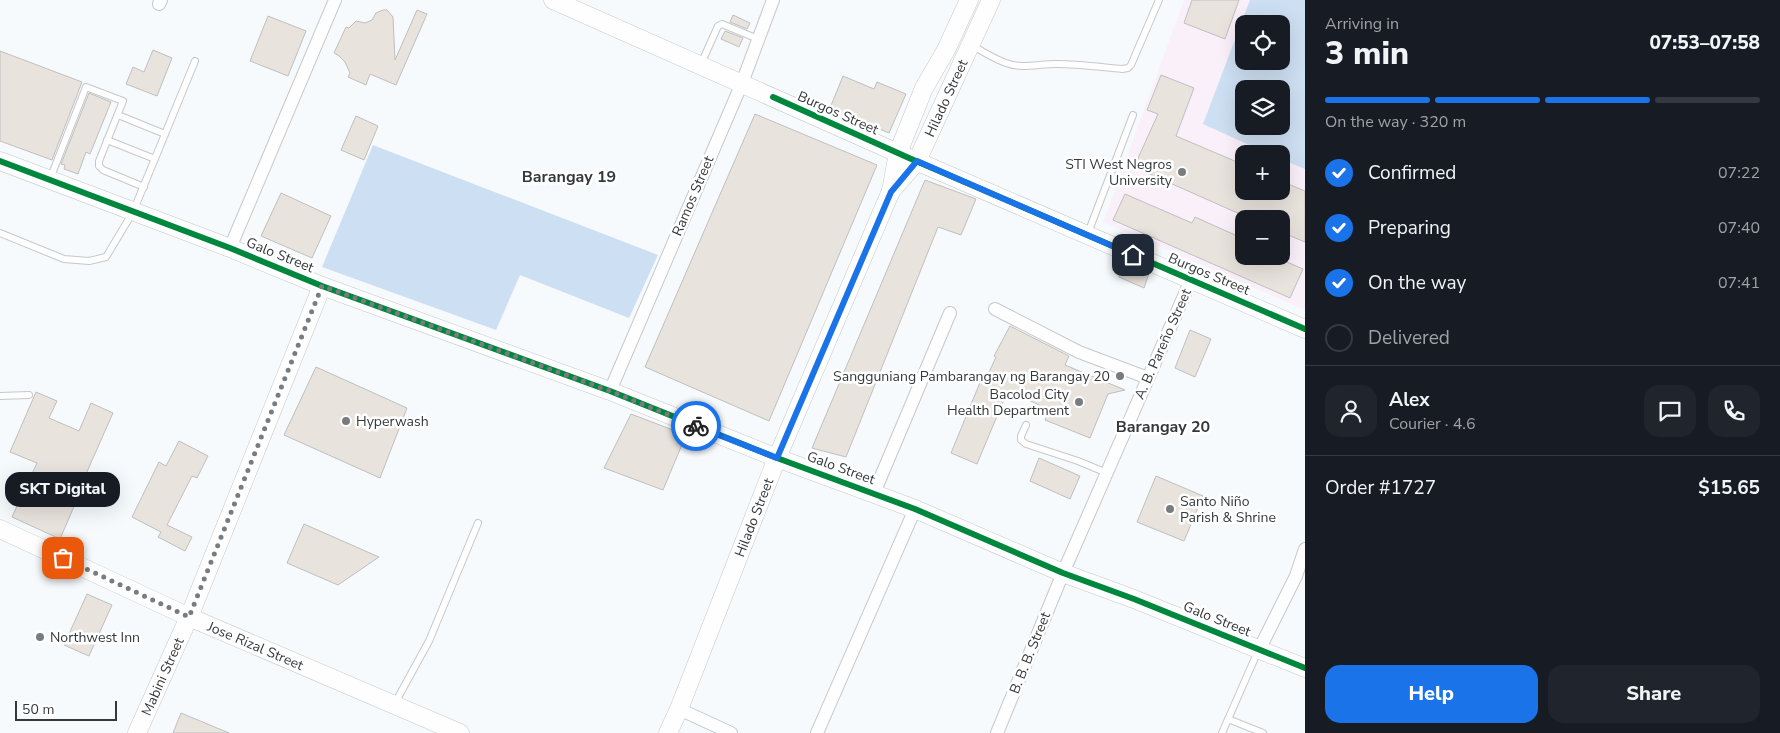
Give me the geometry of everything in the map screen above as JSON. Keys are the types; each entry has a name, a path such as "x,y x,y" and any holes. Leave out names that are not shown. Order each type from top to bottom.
{"street":[{"path":"230,248 335,0"},
{"name":"Burgos Street","path":"553,0 742,82 898,153 1305,329"},
{"name":"Ramos Street","path":"610,391 742,82 773,0"},
{"name":"Hilado Street","path":"668,733 777,458 891,192 898,153 924,88 946,50 969,0"},
{"name":"Hilado Street","path":"891,192 917,161 991,0"},
{"path":"946,50 967,51"},
{"name":"Galo Street","path":"0,161 230,248 322,286 610,391 777,458 916,509 1063,573 1134,599 1305,668"},
{"name":"A. B. Pareño Street","path":"1063,573 1191,280"},
{"name":"Mabini Street","path":"137,733 189,617 322,286"},
{"path":"995,309 1079,352 1148,378"},
{"path":"874,493 950,313"},
{"path":"817,733 916,509"},
{"name":"Jose Rizal Street","path":"0,529 189,617 394,704 441,729 460,733"},
{"path":"1259,650 1296,576 1305,549"},
{"name":"B. B. B. Street","path":"997,733 1063,573"},
{"path":"678,709 731,733"}],"lane":[{"path":"967,51 1005,63 1030,67 1050,64 1071,64 1128,68 1159,0"},
{"path":"701,65 718,26 722,24 758,39"},
{"path":"0,233 64,259 88,260 106,257 133,212 195,61"},
{"path":"50,180 86,87 123,101 99,161 99,166 103,170 144,187"},
{"path":"118,115 165,134"},
{"path":"1087,235 1133,115"},
{"path":"107,140 155,159"},
{"path":"0,396 29,395"},
{"path":"1026,425 1021,436 1026,444 1078,461 1107,473"},
{"path":"394,704 429,641 478,523"},
{"path":"1222,733 1259,650"},
{"path":"1228,719 1263,733"}],"shaded area":[{"name":"STI West Negros University","path":"1184,0 1305,0 1305,310 1103,222"},
{"path":"1250,0 1305,0 1305,169 1290,163 1290,145 1249,145 1203,124 1235,40 1235,70 1290,70 1290,15 1244,15"},
{"path":"373,145 658,255 629,318 520,275 496,330 322,267"}],"building":[{"path":"1192,0 1239,0 1225,39 1184,23"},
{"path":"387,10 393,17 395,60 417,10 427,14 396,85 370,74 366,85 348,77 350,73 345,62 334,53 346,27 349,28 356,21 365,23 372,20 376,13"},
{"path":"733,15 750,23 747,29 730,22"},
{"path":"268,16 306,31 288,76 250,61"},
{"path":"725,31 743,38 739,47 721,39"},
{"path":"153,50 172,58 157,96 126,84 133,67 144,72"},
{"path":"0,51 82,82 52,160 0,141"},
{"path":"1161,75 1194,88 1176,136 1235,161 1235,200 1290,200 1290,185 1305,191 1305,242 1290,236 1290,210 1235,210 1235,212 1134,167 1158,114 1147,110"},
{"path":"843,76 874,89 877,82 906,94 889,133 830,108"},
{"path":"89,93 111,102 90,154 86,152 78,174 64,169 65,165 61,164"},
{"path":"755,114 877,165 769,421 645,367"},
{"path":"356,116 378,126 364,160 341,150"},
{"path":"925,180 976,199 961,235 938,227 846,457 812,448"},
{"path":"281,193 331,216 312,258 261,236"},
{"path":"1125,194 1192,223 1195,217 1235,235 1235,265 1290,265 1290,263 1303,269 1290,298 1113,220"},
{"path":"1125,263 1149,273 1144,288 1119,277"},
{"path":"1010,326 1069,356 1065,365 1125,390 1108,394 1090,438 1045,420 1049,410 1008,390 977,464 951,453 981,380 985,381 996,357 994,356"},
{"path":"1190,330 1211,339 1195,377 1175,368"},
{"name":"Hyperwash","path":"316,367 407,408 380,478 284,435"},
{"path":"36,392 57,401 49,418 79,431 91,403 113,413 74,501 76,502 60,539 12,517 37,463 10,452"},
{"path":"631,414 686,435 663,490 604,468"},
{"path":"179,441 208,456 197,478 192,476 167,525 192,537 185,551 158,537 161,532 132,517 159,462 166,466"},
{"path":"1039,458 1080,476 1070,499 1030,481"},
{"name":"Santo Niño Parish & Shrine","path":"1156,476 1203,496 1184,541 1137,522"},
{"path":"304,524 379,557 338,585 287,563"},
{"path":"87,594 112,605 89,656 64,645"},
{"path":"181,713 229,733 173,733"}],"cycle path":[{"path":"773,97 909,158 1305,329"},
{"path":"0,161 230,248 322,286 610,391 777,458 915,509 1063,573 1134,599 1305,668"}],"way so far":[{"path":"63,558 189,617 322,286 610,391 696,426"}],"place":[{"name":"STI West Negros University","path":"1182,172"},
{"name":"Sangguniang Pambarangay ng Barangay 20","path":"1120,376"},
{"name":"Bacolod City Health Department","path":"1079,402"},
{"name":"Hyperwash","path":"346,421"},
{"name":"Santo Niño Parish & Shrine","path":"1170,509"},
{"name":"SKT Digital","path":"63,558"},
{"name":"Northwest Inn","path":"40,637"}],"district":[{"name":"Barangay 19","path":"569,177"},
{"name":"Barangay 20","path":"1163,427"}],"route":[{"path":"696,426 777,458 891,192 917,161 1133,255"}]}
